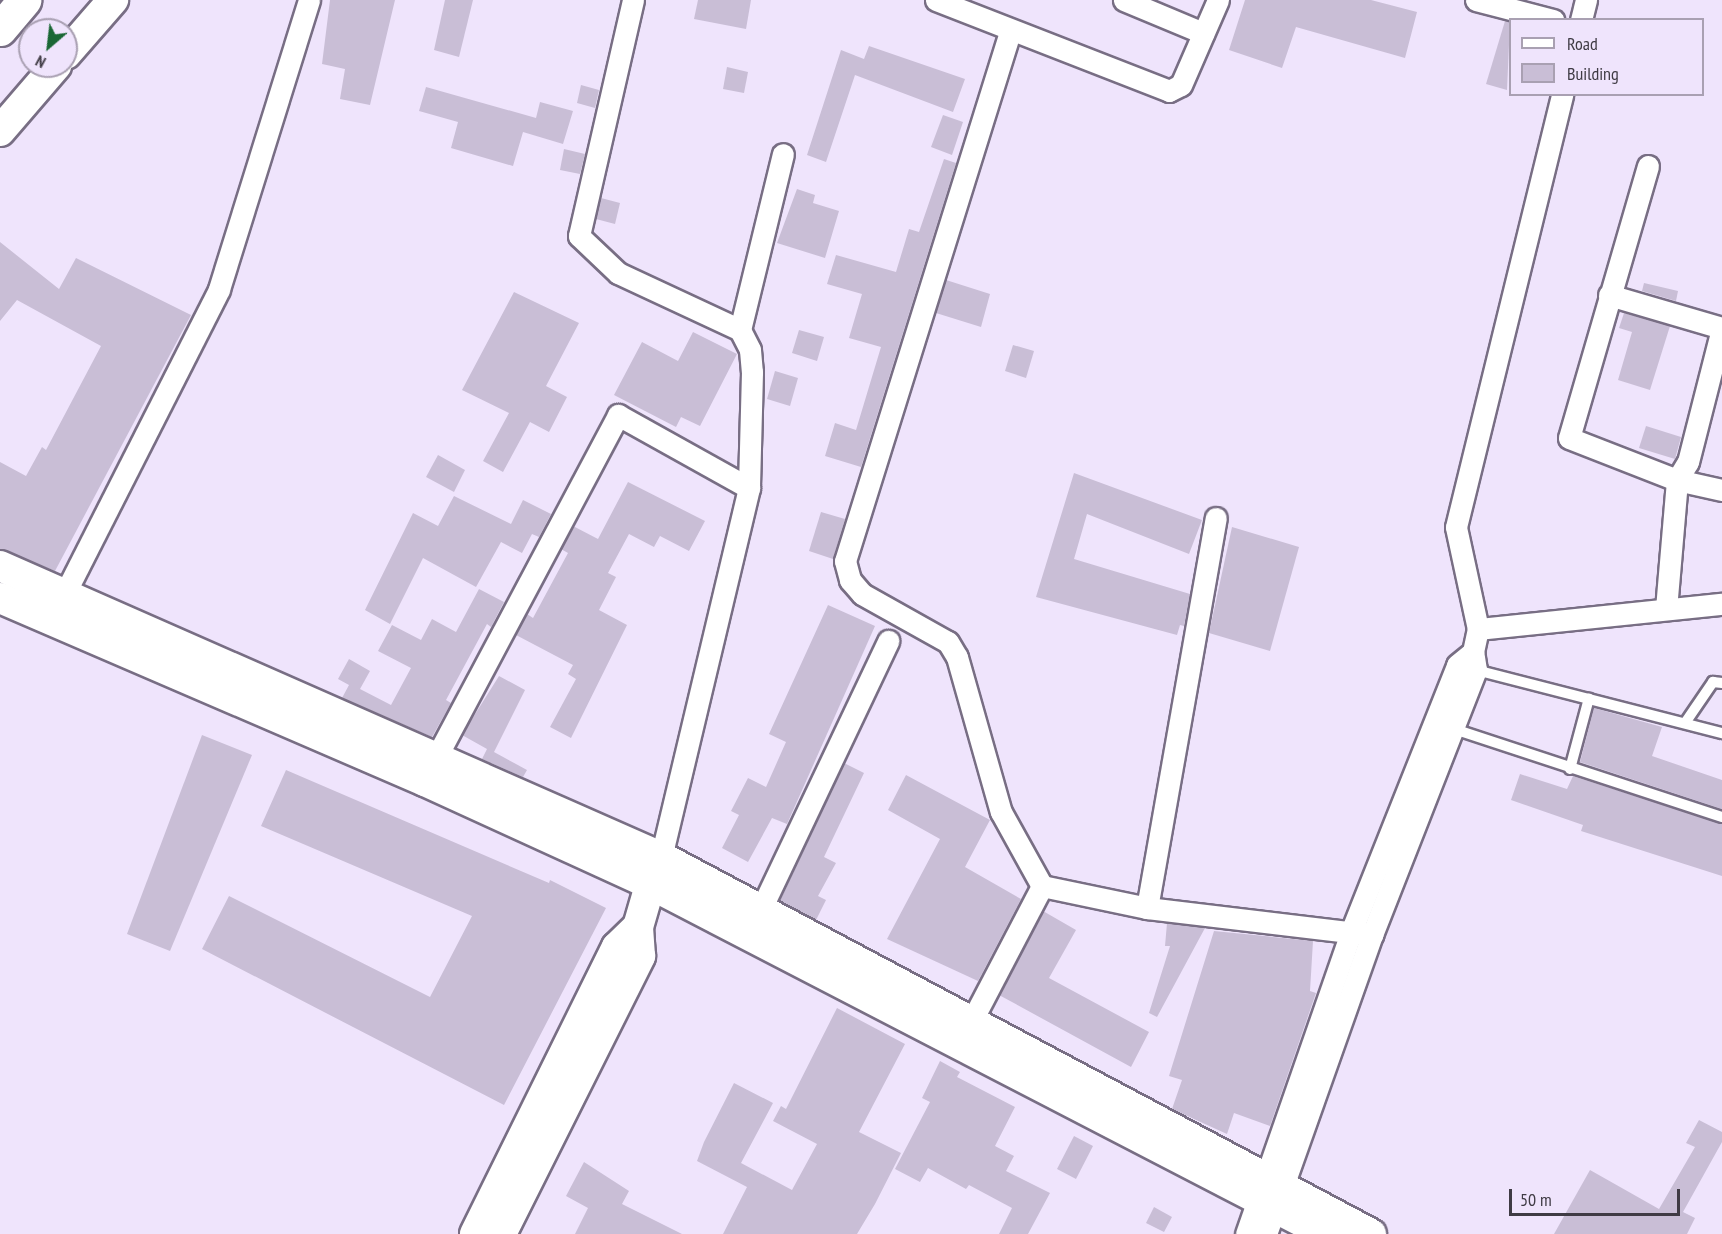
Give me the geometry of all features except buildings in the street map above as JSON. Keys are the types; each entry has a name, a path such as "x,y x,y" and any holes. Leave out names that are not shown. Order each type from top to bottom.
{"highway":[{"path":"0,29 24,0"}],"street":[{"path":"78,40 113,0"},
{"path":"52,621 64,593 219,289 309,0"},
{"path":"501,1234 640,956 638,927 749,488 752,372 750,350 740,330 618,273 579,236 633,0"},
{"path":"936,0 1010,32 1169,91 1181,85 1218,0"},
{"path":"1124,0 1203,33"},
{"path":"1476,0 1545,18"},
{"path":"1582,18 1586,0"},
{"path":"1010,32 845,561 850,580 862,594 934,632 952,650 1001,812 1042,886 1147,908 1372,935"},
{"path":"0,131 46,78"},
{"path":"1246,1234 1270,1203 1372,935 1454,729 1468,662 1478,629 1456,527 1562,96"},
{"path":"740,330 783,154"},
{"path":"1648,166 1569,438 1677,480 1722,490"},
{"path":"1609,295 1722,328 1688,462 1677,480 1666,609"},
{"path":"431,769 618,415 749,488"},
{"path":"1147,908 1216,518"},
{"path":"0,566 64,593 431,769 654,870 1326,1234"},
{"path":"0,598 52,621 431,769"},
{"path":"1478,629 1722,604"},
{"path":"761,909 888,641"},
{"path":"1270,1203 1351,932 1468,662"},
{"path":"654,870 761,909 970,1024 1270,1203 1371,1234"},
{"path":"970,1024 1042,886"},
{"path":"475,1234 617,947 638,927"}],"lane":[{"path":"1468,662 1589,698 1722,733"},
{"path":"1685,723 1713,682 1722,683"},
{"path":"1570,770 1589,698"},
{"path":"1454,729 1570,770 1722,817"}]}
